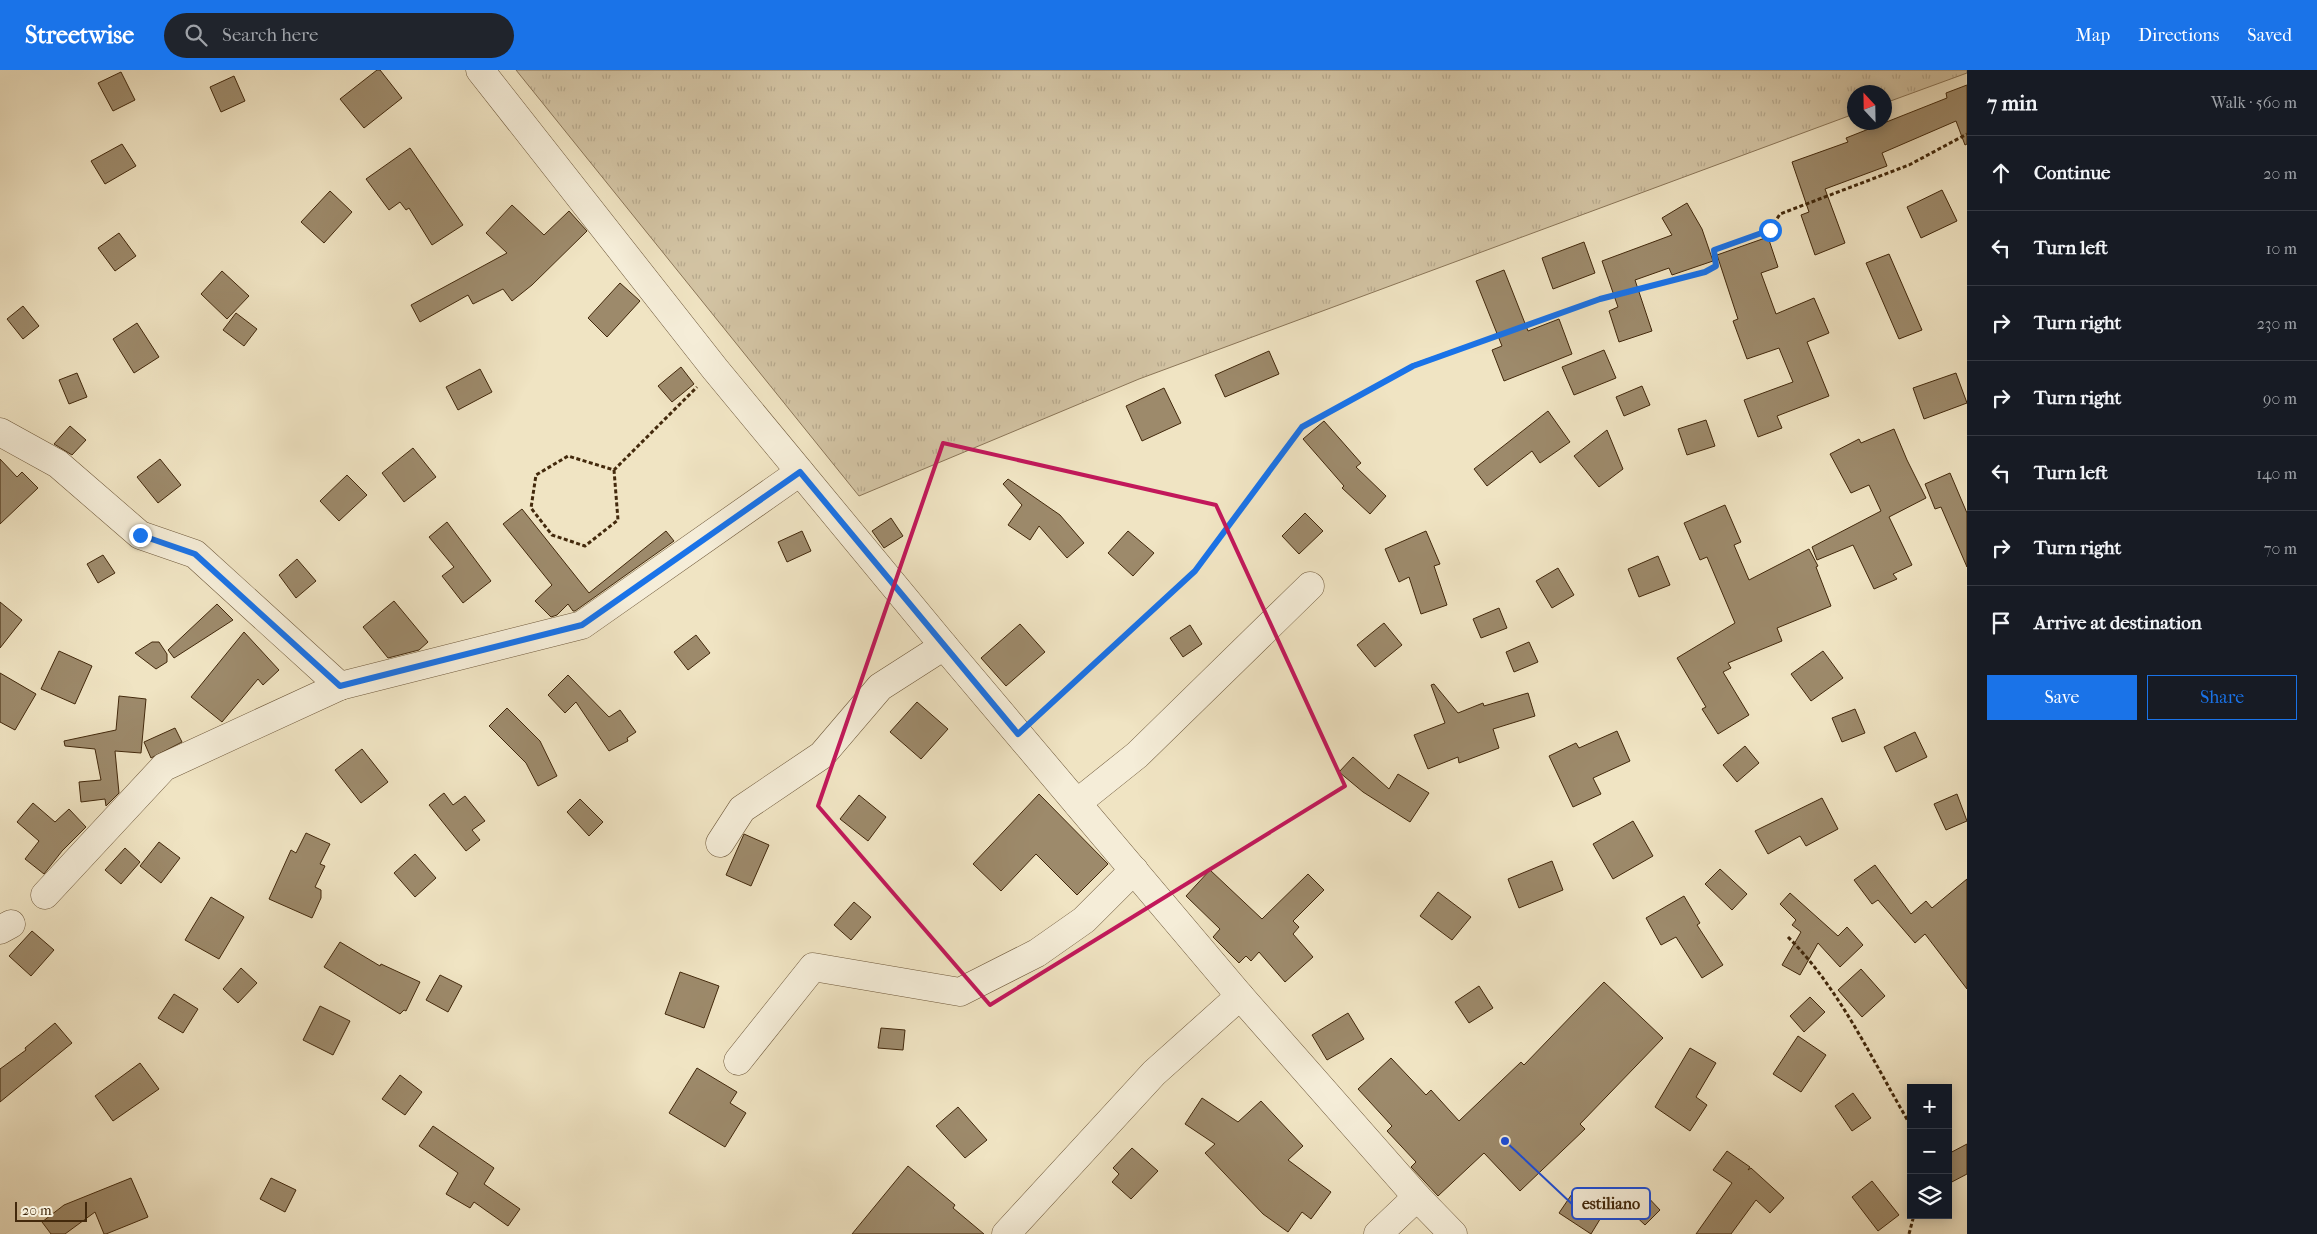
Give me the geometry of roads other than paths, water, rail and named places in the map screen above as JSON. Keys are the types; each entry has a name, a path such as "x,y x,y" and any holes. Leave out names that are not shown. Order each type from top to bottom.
{"street":[{"path":"480,70 716,369 944,646 1240,996 1416,1197 1453,1234"},
{"path":"0,432 58,464 140,535 195,554 340,686"},
{"path":"46,895 164,768 340,686 582,625 800,472"},
{"path":"1077,803 1137,756 1310,586"},
{"path":"720,843 742,809 822,755 880,687 944,646"},
{"path":"738,1061 813,967 960,992 1037,952 1084,920 1134,870"},
{"path":"1006,1234 1154,1073 1240,996"},
{"path":"1378,1234 1416,1197"}],"place":[{"name":"estiliano","path":"1505,1141"}]}
